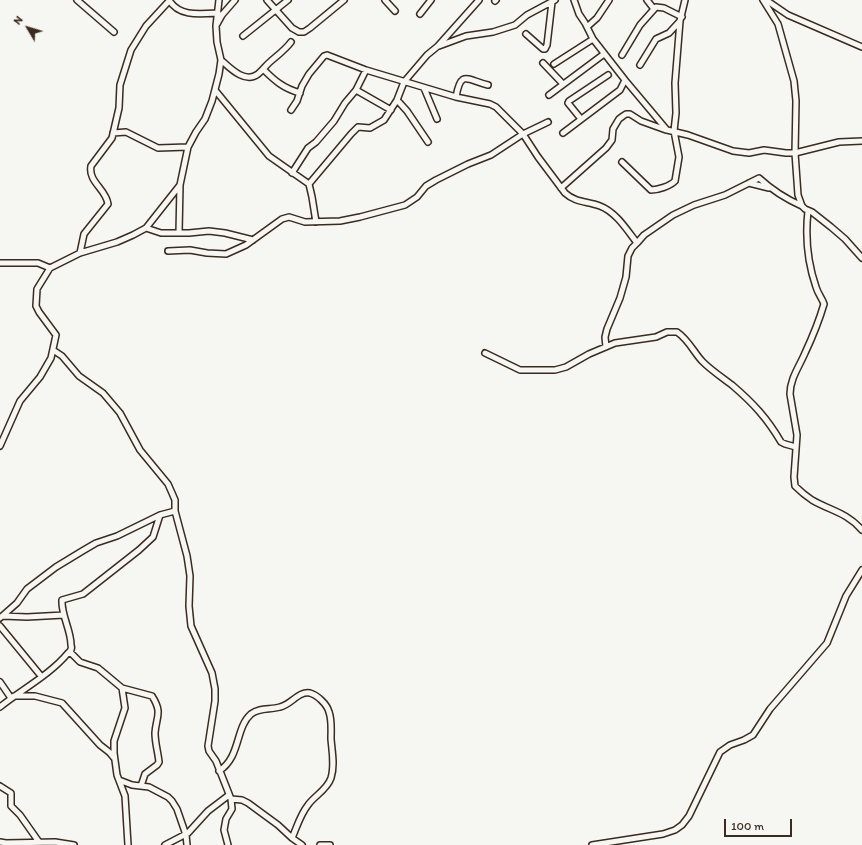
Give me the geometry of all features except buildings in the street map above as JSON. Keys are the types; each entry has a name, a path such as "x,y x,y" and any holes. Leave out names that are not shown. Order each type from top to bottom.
{"street":[{"path":"77,0 114,32"},
{"path":"179,233 180,185 188,147 205,119 215,90 221,60 217,42 216,26 219,0"},
{"path":"216,26 222,15 235,0"},
{"path":"267,0 292,28 299,32 304,32 310,28 344,0"},
{"path":"243,36 288,0"},
{"path":"385,0 395,11"},
{"path":"420,14 431,0"},
{"path":"308,184 358,127 370,128 384,120 397,100 404,82 427,55 438,46 479,0"},
{"path":"574,0 578,14 593,39 667,130"},
{"path":"587,27 597,18 609,0"},
{"path":"647,0 654,9"},
{"path":"622,162 654,191 673,184 679,157 674,131 676,113 675,83 681,19 685,0"},
{"path":"763,0 778,24 794,81 796,101 794,153 798,195 802,206"},
{"path":"766,0 788,15 862,47"},
{"path":"80,253 84,234 108,204 107,199 92,177 90,171 91,166 112,138 119,108 120,84 131,50 146,26 169,1 178,10 184,13 218,13"},
{"path":"438,46 466,36 493,32 515,25 527,15 554,1"},
{"path":"526,34 543,49 545,49 548,45 554,1"},
{"path":"622,55 640,26 654,9 659,7 664,8 681,19"},
{"path":"640,65 656,39 669,33 681,19"},
{"path":"554,64 593,39"},
{"path":"221,60 234,72 247,78 257,75 288,47 291,42"},
{"path":"549,95 604,54"},
{"path":"291,110 297,101 309,74 324,56 327,55 366,70 404,82 456,97 490,104 496,107 523,134 538,157 570,198 579,202 598,205 613,214 620,220 637,243"},
{"path":"543,63 562,84"},
{"path":"263,69 287,89 300,93"},
{"path":"292,173 308,148 316,142 356,90 366,70"},
{"path":"581,119 568,103 569,101 608,75"},
{"path":"456,97 457,90 462,79 464,78 488,85"},
{"path":"563,133 620,90 625,80"},
{"path":"424,88 437,119"},
{"path":"215,90 269,156 308,184 312,197 316,222"},
{"path":"356,90 391,110"},
{"path":"397,100 407,111 428,142"},
{"path":"561,188 606,148 612,140 613,129 626,114 630,114 641,121 667,130 703,140 733,151 749,153 764,150 794,153 839,142 862,140"},
{"path":"168,250 190,250 226,254 246,244 282,219 289,217 305,222 340,220 360,217 405,205 417,197 426,186 436,180 468,164 491,155 523,134 548,122"},
{"path":"113,133 126,132 158,148 188,147"},
{"path":"606,347 606,329 620,298 626,277 628,256 632,248 644,235 673,215 694,205 725,195 759,178 769,188 812,212 840,234 862,258"},
{"path":"749,183 769,188"},
{"path":"0,446 20,401 44,372 51,358 56,335 36,306 37,289 50,268 80,253 117,242 146,228 180,185"},
{"path":"808,211 806,236 809,262 816,287 824,304 790,387 797,435 795,486 811,499 833,508 850,518 862,530"},
{"path":"146,228 161,233 209,231 225,233 252,240"},
{"path":"0,263 38,263 50,268"},
{"path":"485,353 520,370 555,370 566,367 589,354 615,343 656,337 667,332 677,332 684,338 708,367 756,406 781,442 796,447"},
{"path":"53,350 62,356 79,376 103,392 120,413 140,450 168,484 175,500 175,511 189,570 189,606 191,626 212,673 215,689 208,746 216,761 230,797 232,809 226,819 224,830 228,845"},
{"path":"1,617 17,603 27,588 56,567 90,546 117,536 160,515 175,511"},
{"path":"0,707 70,652 72,647 62,600 83,594 139,550 153,536 160,515"},
{"path":"592,845 663,834 675,830 682,825 690,816 720,752 730,745 753,735 770,709 827,643 846,596 862,570"},
{"path":"1,617 64,615"},
{"path":"0,626 41,676"},
{"path":"70,652 76,660 98,668 122,688 152,696 159,716 155,733 159,762 145,774 141,786"},
{"path":"0,682 12,697"},
{"path":"122,688 125,708 114,741 114,758 119,780 125,796 128,845"},
{"path":"219,771 228,764 235,751 244,725 251,715 258,710 281,707 299,696 309,693 316,696 326,705 331,719 331,741 334,755 331,778 327,785 308,805 292,838"},
{"path":"12,697 35,696 62,703 100,745 111,753 114,758"},
{"path":"119,780 132,785 153,789 168,797 177,809 186,835 187,845"},
{"path":"0,786 11,793 12,806 39,842"},
{"path":"165,845 186,835 196,826 208,811 230,797 248,803 302,845"},
{"path":"0,842 54,842 74,845"},
{"path":"320,845 330,845"}]}
